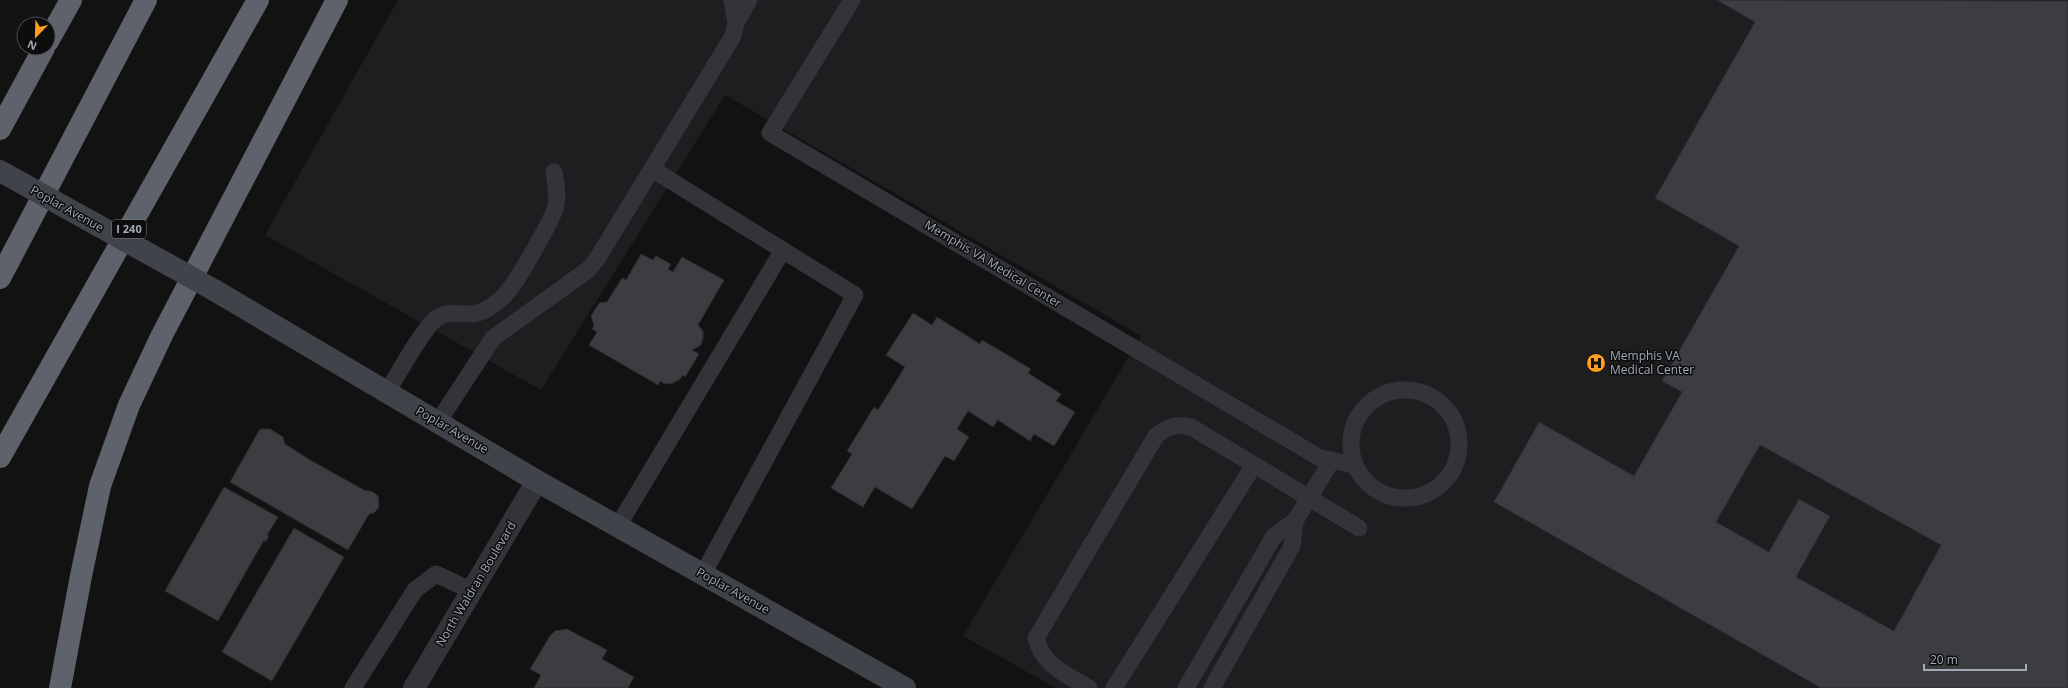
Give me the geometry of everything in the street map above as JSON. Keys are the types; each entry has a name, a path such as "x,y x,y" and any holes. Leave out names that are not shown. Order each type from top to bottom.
{"highway":[{"path":"56,27 71,0"},
{"path":"0,278 146,0"},
{"name":"I 240","path":"0,457 258,0"},
{"path":"60,688 100,486 129,405 165,328 337,0"},
{"path":"0,129 40,56"}],"main road":[{"name":"Poplar Avenue","path":"0,171 214,290 537,481 905,688"}],"street":[{"name":"North Waldran Boulevard","path":"414,688 537,481"}],"lane":[{"path":"732,0 736,23"},
{"path":"438,422 493,338 589,269 597,260 733,36 736,23 749,0"},
{"name":"Memphis VA Medical Center","path":"852,0 770,133 1320,458 1354,465"},
{"path":"652,169 855,295 703,574"},
{"path":"387,392 428,327 438,316 481,312 496,303 510,289 550,221 556,206 557,189 554,172"},
{"path":"618,526 783,250"},
{"path":"1407,389 1424,393 1440,402 1452,416 1458,433 1459,451 1454,468 1444,482 1430,492 1418,496 1394,497 1378,491 1364,480 1354,465 1350,447 1352,429 1360,413 1372,400 1388,392 1407,389"},
{"path":"1089,688 1059,670 1046,659 1038,648 1036,638 1156,436 1166,427 1177,425 1191,427 1359,528"},
{"path":"1212,688 1292,546 1296,521 1332,460"},
{"path":"1114,688 1254,465"},
{"path":"1186,688 1274,536 1296,521"},
{"path":"353,688 415,590 436,574 472,591"}],"shaded area":[{"name":"Memphis VA Medical Center","path":"398,0 2068,0 2068,688 1056,688 963,636 1141,336 725,95 541,390 265,235"}],"building":[{"path":"1717,0 2068,1 2068,688 1821,688 1494,502 1539,422 1634,476 1682,392 1662,381 1739,246 1655,198 1755,22","holes":["1760,445 1941,545 1894,631 1796,577 1830,516 1799,499 1769,552 1716,522"]},
{"path":"641,254 653,260 656,256 671,264 668,269 673,272 682,257 724,280 698,325 703,331 703,339 700,346 692,350 699,354 685,377 683,375 679,380 673,383 665,384 660,381 658,385 589,345 597,332 592,329 594,326 591,316 599,303 607,302 622,278 626,280"},
{"path":"913,313 932,325 937,317 980,344 982,340 1031,369 1028,373 1061,394 1056,401 1075,412 1054,446 1034,434 1030,441 998,420 993,427 968,411 957,429 969,437 954,461 945,456 912,509 875,487 863,507 831,488 852,454 847,451 874,407 878,410 905,367 886,355"},
{"path":"260,429 270,429 283,437 285,444 310,460 364,490 373,492 378,496 379,507 374,513 369,514 348,550 230,482"},
{"path":"224,487 278,517 267,535 269,536 265,542 264,540 218,621 165,591"},
{"path":"294,528 344,557 272,681 222,652"},
{"path":"567,629 607,650 602,659 634,677 628,688 534,688 541,675 530,669 550,636 555,631"}],"place":[{"name":"Memphis VA Medical Center","path":"1596,363"}]}
